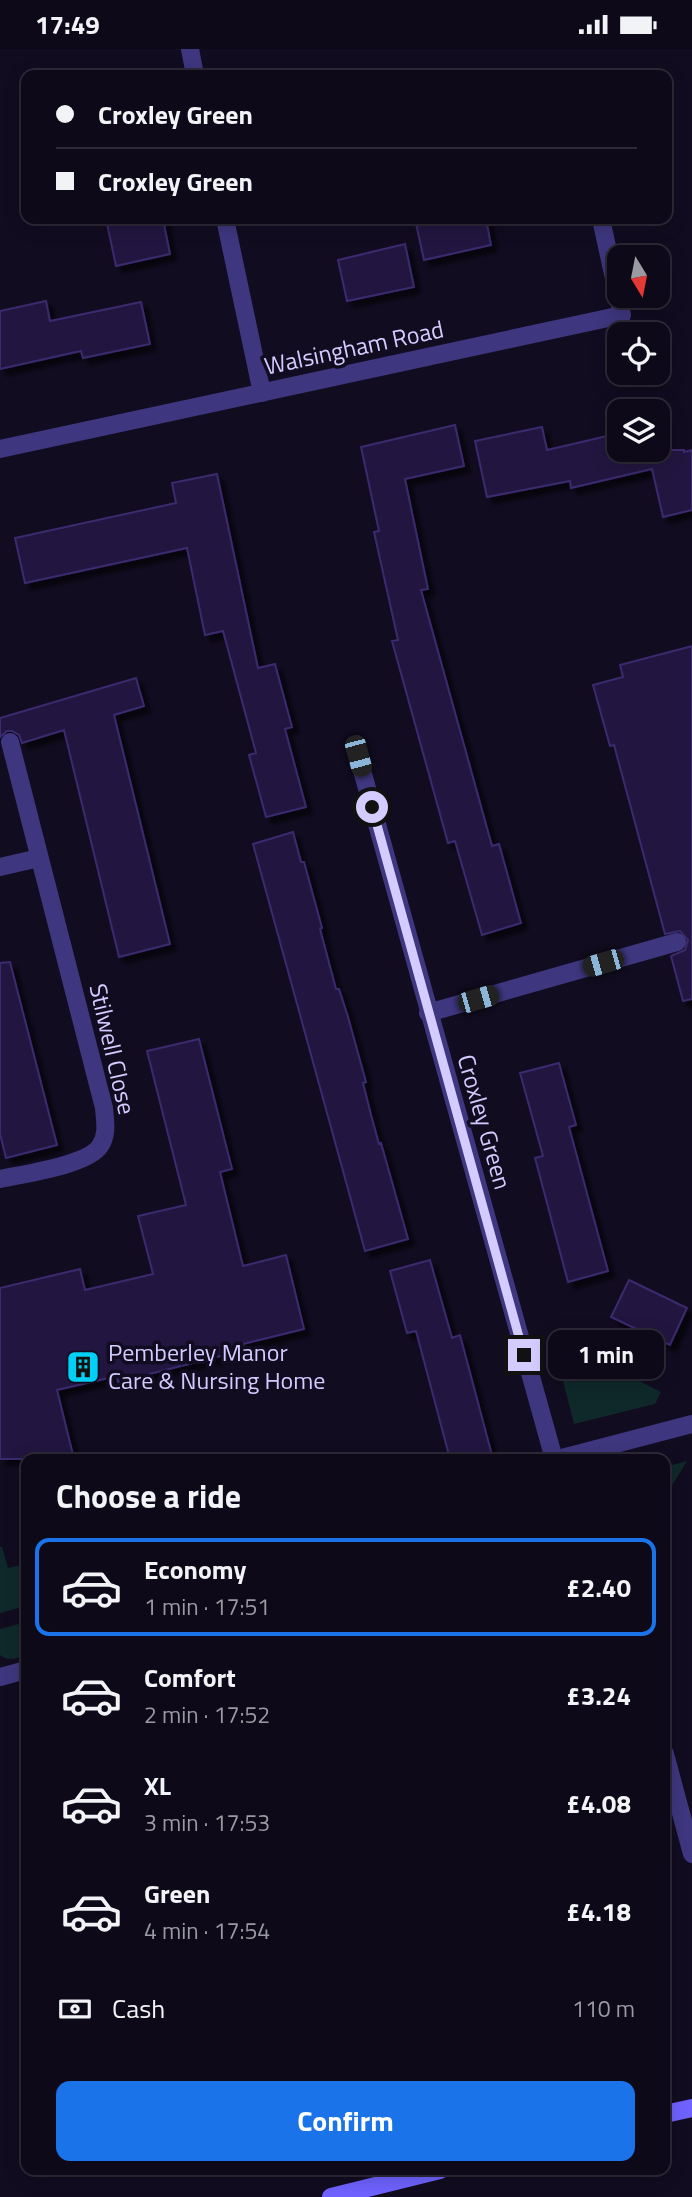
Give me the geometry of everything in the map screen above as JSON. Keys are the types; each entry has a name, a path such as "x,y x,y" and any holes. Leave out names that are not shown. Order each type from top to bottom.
{"street":[{"path":"190,49 194,70"},
{"path":"226,224 262,393"},
{"name":"Walsingham Road","path":"0,449 622,315 602,224"},
{"name":"Stilwell Close","path":"0,1179 81,1160 100,1148 106,1132 104,1108 10,742"},
{"name":"Croxley Green","path":"358,756 428,1013 555,1454"},
{"path":"0,867 40,858"},
{"path":"428,1013 677,942"},
{"path":"575,1454 692,1424"},
{"path":"0,1677 21,1671"},
{"path":"670,1773 692,1854"},
{"path":"670,2113 692,2108"},
{"path":"331,2197 420,2175"}],"green space":[{"path":"567,1344 661,1392 655,1404 574,1424 558,1361"},
{"path":"687,1461 670,1489 670,1466"},
{"path":"2,1547 8,1568 21,1565 21,1607 0,1613"},
{"path":"21,1623 21,1657 9,1659 0,1655 0,1629"}],"building":[{"path":"107,224 164,224 170,254 116,266"},
{"path":"416,224 487,224 491,245 424,260"},
{"path":"405,244 414,287 347,301 338,260"},
{"path":"46,301 50,321 141,302 150,344 83,358 81,351 0,369 0,311"},
{"path":"455,425 464,466 405,479 428,589 421,590 492,846 499,844 521,923 482,935 455,841 448,843 392,641 398,640 374,532 379,531 361,447"},
{"path":"542,427 547,450 607,436 607,462 670,462 670,450 692,450 692,510 663,517 652,469 571,488 570,481 487,497 475,441"},
{"path":"217,474 258,668 275,664 292,727 285,729 306,807 266,817 249,755 256,753 223,631 205,635 187,548 25,583 15,538 176,503 172,483"},
{"path":"692,646 692,999 683,1001 671,956 685,950 688,940 680,931 665,934 614,745 610,746 593,685 623,677 620,665"},
{"path":"136,678 144,706 114,715 170,944 119,957 64,730 22,743 19,735 12,731 7,731 0,737 0,718"},
{"path":"293,832 301,862 304,862 336,989 339,989 348,1017 366,1082 363,1083 371,1115 408,1239 365,1251 253,844"},
{"path":"10,962 57,1145 6,1158 0,1134 0,963"},
{"name":"Pemberley Manor Care & Nursing Home","path":"199,1039 232,1169 220,1172 243,1266 286,1255 304,1329 243,1344 244,1350 118,1382 117,1376 57,1390 73,1454 21,1454 21,1459 0,1459 0,1288 80,1269 85,1290 153,1274 138,1216 186,1205 147,1051"},
{"path":"559,1063 576,1125 569,1127 608,1271 568,1282 535,1158 543,1156 520,1073"},
{"path":"430,1260 452,1338 460,1335 492,1454 449,1454 416,1331 407,1333 390,1271"},
{"path":"629,1280 687,1308 670,1345 611,1317"}],"place":[{"name":"Pemberley Manor Care & Nursing Home","path":"83,1367"}],"route":[{"path":"372,807 524,1355"}]}
